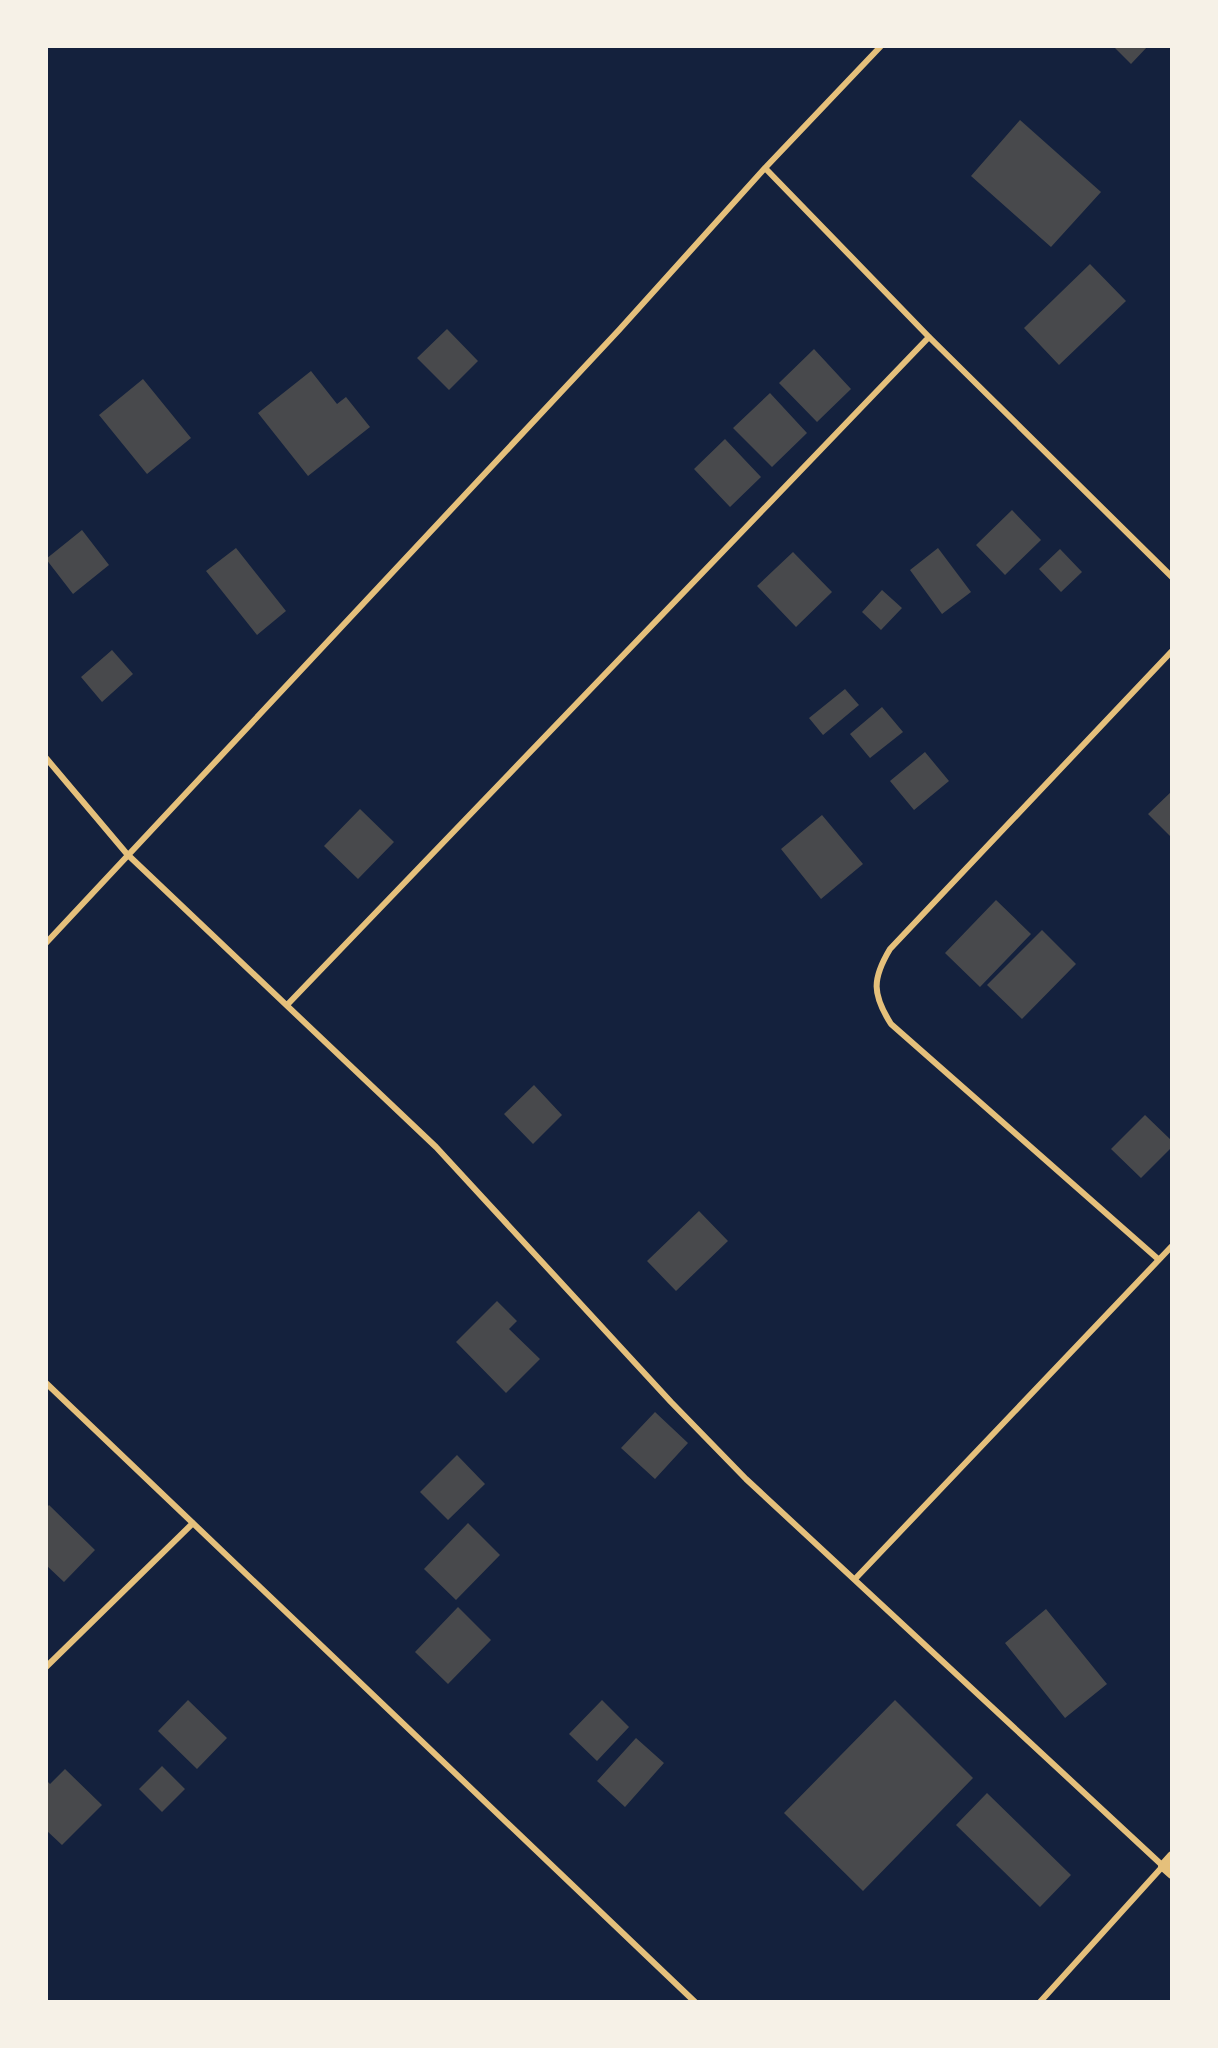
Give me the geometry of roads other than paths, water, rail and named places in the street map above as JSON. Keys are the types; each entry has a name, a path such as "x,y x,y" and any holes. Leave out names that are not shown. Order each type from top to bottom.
{"street":[{"path":"46,943 881,46"},
{"path":"765,168 929,337 1172,577"},
{"path":"287,1005 929,337"},
{"path":"1158,1259 891,1024 881,1008 875,990 879,967 890,949 1172,651"},
{"path":"46,758 127,854 436,1147 671,1402 739,1472 1172,1874"},
{"path":"855,1579 1172,1246"},
{"path":"46,1383 695,2001"},
{"path":"46,1667 193,1523"},
{"path":"1040,2001 1172,1856"}]}
